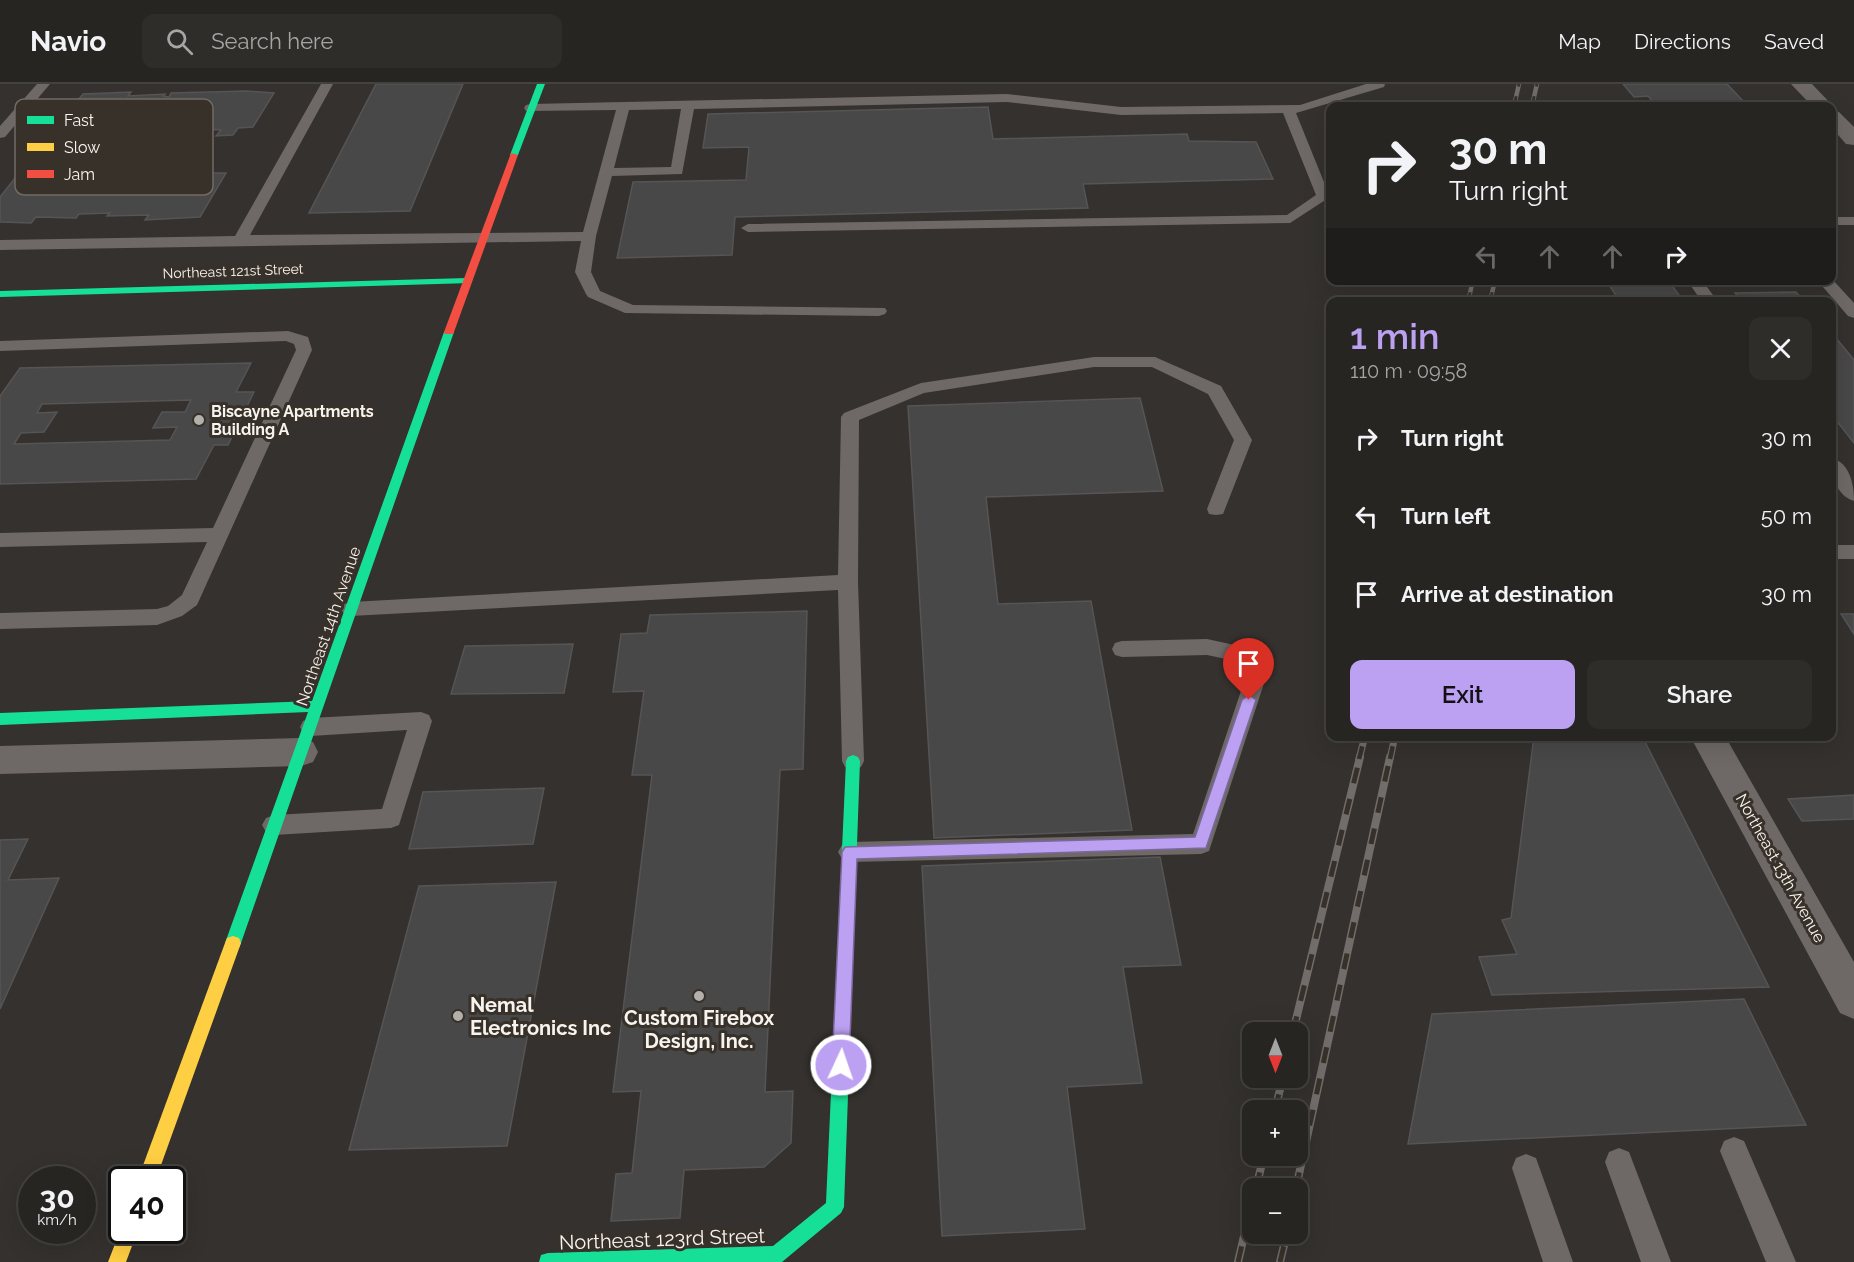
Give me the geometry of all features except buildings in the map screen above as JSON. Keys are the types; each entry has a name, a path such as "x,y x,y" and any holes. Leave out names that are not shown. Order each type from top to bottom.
{"street":[{"name":"Northeast 14th Avenue","path":"152,1166 310,728 467,281 541,84"},
{"path":"1801,84 1819,102"},
{"path":"1836,120 1854,139"},
{"name":"Northeast 121st Street","path":"0,294 467,281"},
{"path":"0,719 148,713 310,728"},
{"path":"129,756 148,713"},
{"path":"0,760 129,756 310,728"},
{"name":"Northeast 13th Avenue","path":"1710,741 1854,1000"},
{"path":"850,852 853,761"},
{"name":"Northeast 123rd Street","path":"548,1262 776,1255 834,1207 850,852"},
{"path":"117,1262 124,1244"}],"lane":[{"path":"31,99 44,84"},
{"path":"240,240 327,84"},
{"path":"531,108 1007,98 1121,111 1301,109 1379,84"},
{"path":"606,172 677,171 688,105"},
{"path":"623,107 589,237 583,273 594,294 631,310 879,311"},
{"path":"748,228 1290,219 1324,195 1288,109"},
{"path":"0,134 15,117"},
{"path":"1836,222 1854,221"},
{"path":"0,245 589,237"},
{"path":"1829,285 1854,313"},
{"path":"0,345 288,336 302,341 304,350 190,600 175,611 157,617 0,621"},
{"path":"853,761 848,582 850,417 921,388 1094,362 1155,362 1215,390 1243,440 1216,509"},
{"path":"1836,470 1854,495"},
{"path":"0,540 220,535"},
{"path":"1836,552 1854,552"},
{"path":"351,609 848,582"},
{"path":"850,852 1201,844 1262,659 1206,647 1122,650"},
{"path":"274,825 391,818 421,721 310,728"},
{"path":"1734,1151 1781,1262"},
{"path":"1619,1162 1656,1262"},
{"path":"1526,1168 1558,1262"}],"railway":[{"path":"1515,102 1519,84"},
{"path":"1533,102 1537,84"},
{"path":"1469,297 1472,285"},
{"path":"1491,297 1494,285"},
{"path":"1359,759 1364,741"},
{"path":"1390,759 1394,741"},
{"path":"1295,1022 1360,757"},
{"path":"1298,1178 1390,757"},
{"path":"1277,1100 1280,1088"},
{"path":"1258,1178 1261,1166"},
{"path":"1238,1262 1242,1244"},
{"path":"1280,1262 1284,1244"}],"traffic: fast":[{"path":"514,155 541,84"},
{"path":"0,294 467,281"},
{"path":"233,943 449,332"},
{"path":"0,719 318,706"},
{"path":"548,1262 776,1255 835,1207 853,761"}],"traffic: slow":[{"path":"152,1166 233,943"},
{"path":"117,1262 124,1244"}],"traffic: jam":[{"path":"449,332 514,155"}],"place":[{"name":"Biscayne Apartments Building A","path":"199,420"},
{"name":"Custom Firebox Design, Inc.","path":"699,996"},
{"name":"Nemal Electronics Inc","path":"458,1016"}],"route":[{"path":"841,1065 850,852 1201,844 1249,700"}]}
